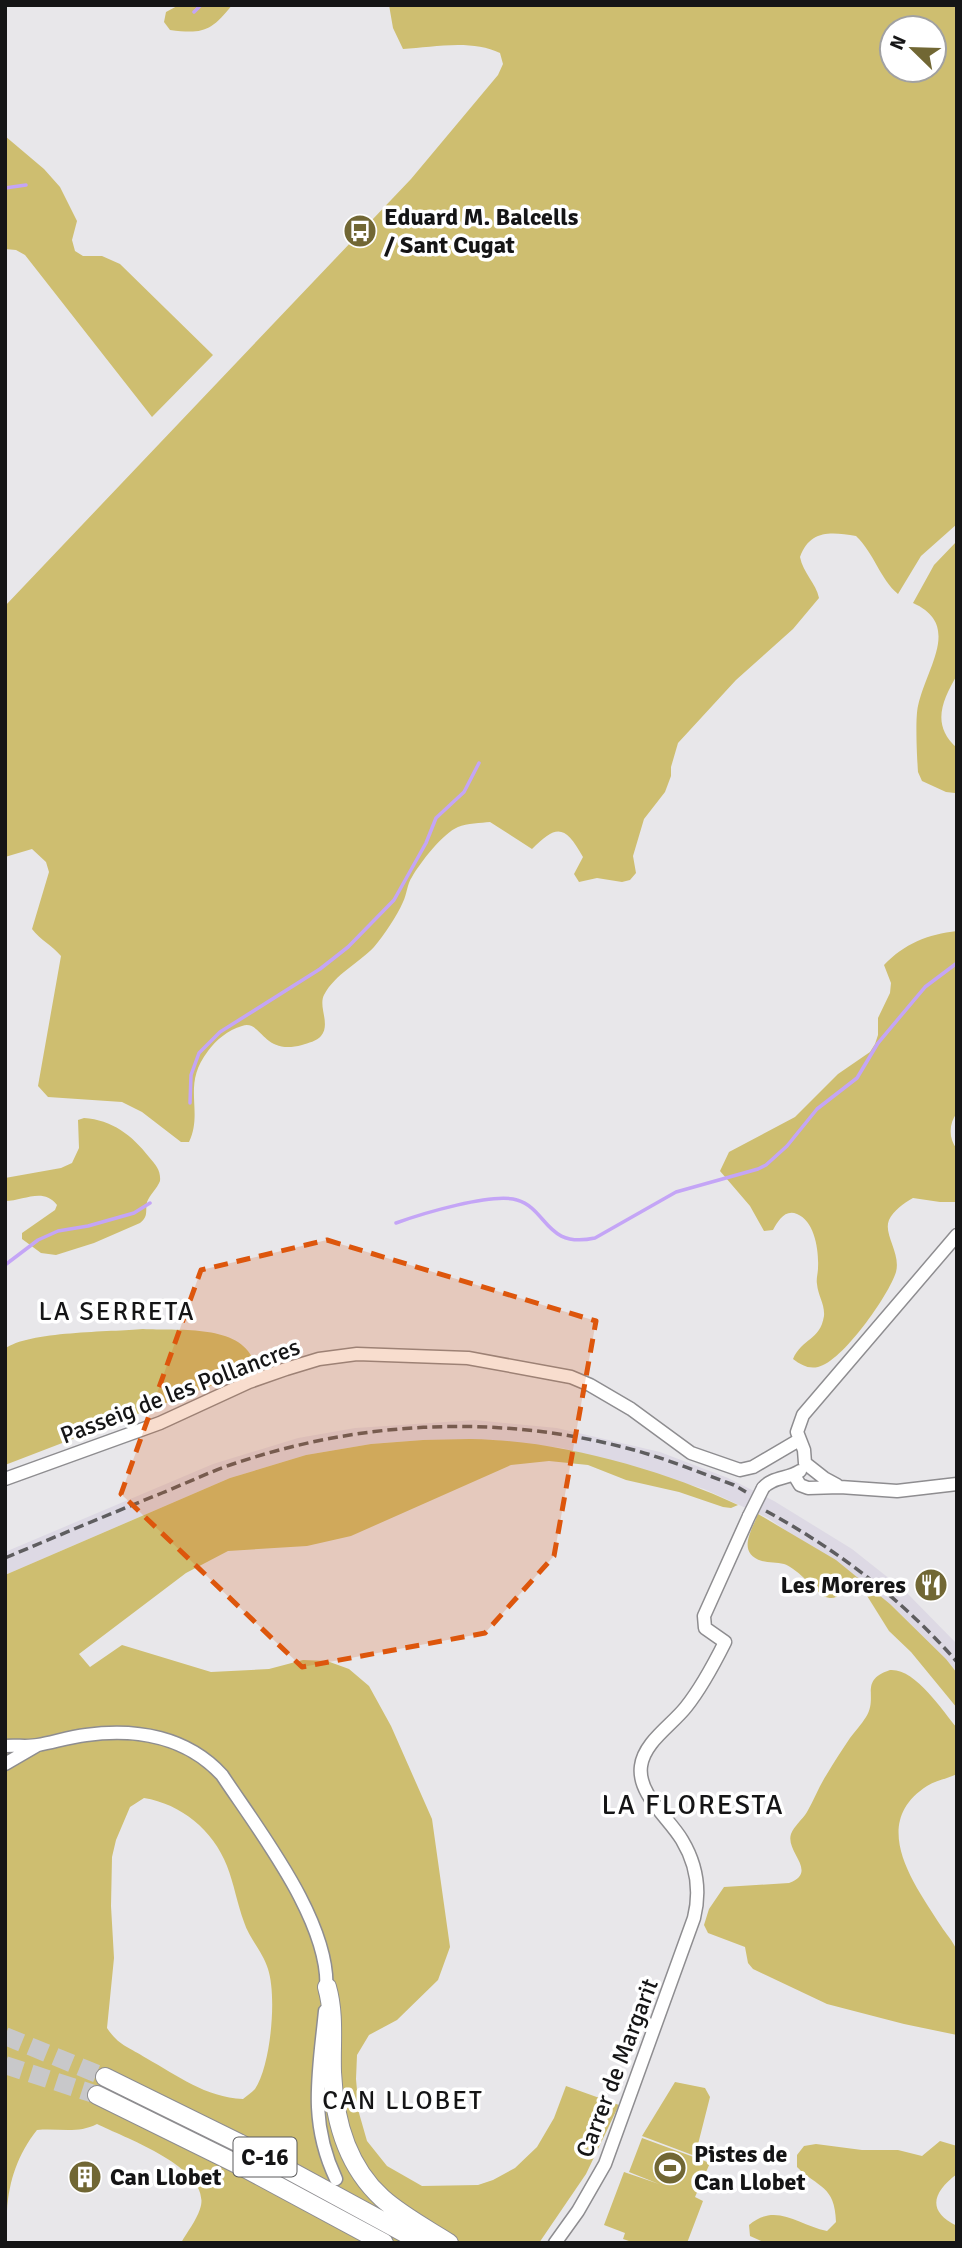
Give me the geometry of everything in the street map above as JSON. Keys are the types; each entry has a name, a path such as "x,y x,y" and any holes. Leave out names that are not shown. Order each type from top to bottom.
{"highway":[{"path":"327,1987 333,2016 334,2099 345,2143 364,2178 382,2198 449,2243"},
{"name":"C-16","path":"105,2077 239,2143 423,2243"},
{"name":"C-16","path":"97,2095 242,2166 384,2243"}],"street":[{"path":"957,1235 808,1408 798,1434 805,1463 794,1475 804,1487 897,1491 957,1484"},
{"name":"Passeig de les Pollancres","path":"5,1479 160,1423 239,1386 274,1373 319,1359 357,1354 468,1358 572,1377 631,1409 691,1452 740,1470 753,1467 798,1434"},
{"path":"805,1463 841,1487"},
{"name":"Carrer de Margarit","path":"555,2243 606,2164 687,1942 699,1898 691,1857 681,1838 647,1792 641,1778 641,1766 654,1741 687,1706 725,1642 705,1628 704,1616 763,1488 769,1481 794,1475"},
{"path":"5,1746 37,1745 89,1734 137,1733 177,1742 211,1763 222,1775 302,1898 321,1944 327,1987 317,2116 321,2141 336,2179"},
{"path":"5,1764 37,1745"}],"highlighted area":[{"path":"327,1240 596,1321 554,1556 485,1633 302,1667 121,1494 201,1270"}],"shaded area":[{"path":"179,5 232,5 212,26 190,32 170,30 164,22 166,12"},
{"path":"389,5 957,5 957,524 921,556 898,594 856,536 823,534 810,541 800,557 819,598 793,629 736,680 678,743 665,792 644,819 633,856 636,873 630,880 622,882 597,878 579,882 574,874 583,857 571,839 560,832 548,835 532,849 490,822 452,830 432,849 416,871 400,907 378,942 341,975 324,995 322,1005 325,1026 319,1038 302,1045 279,1046 249,1025 227,1033 211,1047 196,1075 193,1130 189,1142 181,1142 142,1112 122,1102 48,1097 38,1086 61,956 32,929 49,872 46,862 32,849 5,857 5,606 411,179 498,75 503,64 500,53 477,46 403,49 393,28"},
{"path":"5,136 44,169 60,187 77,221 72,240 75,251 83,256 102,256 120,264 213,355 152,417 25,255 16,250 5,249"},
{"path":"957,541 957,675 947,694 942,713 944,731 957,748 955,793 946,792 922,781 918,772 917,712 937,648 938,635 936,623 928,612 913,603 934,565"},
{"path":"957,931 957,1113 952,1121 951,1131 957,1149 957,1202 913,1198 896,1210 889,1220 888,1231 897,1265 884,1296 863,1326 839,1353 818,1367 805,1366 793,1359 819,1330 824,1316 817,1282 817,1245 812,1230 803,1218 789,1213 782,1217 773,1230 764,1231 750,1206 720,1171 729,1152 795,1117 838,1074 870,1052 878,1035 878,1018 890,993 891,983 884,965 917,941"},
{"path":"84,1118 104,1122 121,1130 156,1165 160,1181 148,1199 146,1216 140,1223 94,1243 56,1255 41,1253 22,1239 22,1233 55,1210 57,1205 46,1197 39,1196 5,1201 5,1178 61,1168 72,1163 79,1148 78,1120"},
{"path":"143,1329 219,1334 244,1346 252,1357 249,1366 234,1377 5,1465 5,1349 16,1343 50,1336"},
{"path":"475,1420 557,1428 660,1452 728,1478 774,1501 852,1549 905,1591 957,1644 957,1673 890,1604 768,1518 704,1489 613,1462 562,1448 494,1440 423,1440 371,1444 306,1455 230,1478 5,1575 5,1552 213,1464 298,1438 355,1428"},
{"path":"476,1439 554,1447 650,1471 738,1505 723,1507 679,1492 626,1480 588,1465 549,1461 511,1465 351,1536 307,1546 228,1551 186,1573 79,1654 90,1667 122,1645 211,1672 269,1669 303,1660 327,1661 349,1669 369,1686 391,1726 432,1819 450,1947 438,1980 397,2020 369,2035 357,2055 359,2113 367,2141 387,2166 422,2186 478,2185 515,2168 537,2147 554,2118 566,2086 619,2105 586,2174 539,2243 181,2243 200,2209 201,2194 194,2181 181,2168 146,2146 97,2124 75,2130 37,2130 25,2148 12,2178 5,2243 5,1575 230,1478 306,1455 371,1444","holes":["144,1798 158,1801 194,1821 221,1853 246,1928 268,1969 272,1996 269,2048 261,2078 255,2089 243,2099 216,2094 192,2084 125,2046 107,2028 114,1958 112,1857 130,1807"]},
{"path":"758,1514 836,1560 890,1604 957,1673 957,1708 911,1652 889,1631 864,1591 849,1586 838,1596 828,1598 788,1566 754,1557 750,1553 748,1540"},
{"path":"890,1670 899,1671 918,1683 957,1728 957,1774 927,1786 910,1801 901,1818 899,1836 902,1855 910,1874 956,1949 957,2035 827,2004 753,1969 748,1963 745,1947 708,1933 704,1925 709,1909 724,1887 789,1883 801,1873 790,1841 791,1834 807,1812 838,1756 866,1717 875,1679"},
{"path":"675,2082 705,2088 710,2097 695,2156 642,2136"},
{"path":"642,2138 710,2163 695,2197 703,2201 687,2243 635,2243 623,2239 625,2233 604,2225 624,2172 659,2184 629,2172"},
{"path":"940,2141 957,2146 957,2174 938,2194 936,2201 941,2214 957,2226 957,2243 766,2243 750,2236 749,2225 768,2215 787,2217 827,2231 836,2222 829,2194 797,2167 797,2155 804,2146 816,2144 862,2150 898,2150 922,2156"}],"waterway":[{"path":"194,12 201,5"},
{"path":"5,188 26,185"},
{"path":"190,1103 191,1075 199,1053 220,1032 320,969 348,947 394,900 426,843 436,818 464,792 479,763"},
{"path":"396,1223 457,1205 506,1198 527,1205 566,1238 595,1238 676,1192 758,1169 787,1146 817,1109 857,1078 878,1043 925,987 957,963"},
{"path":"5,1265 38,1240 58,1231 134,1213 150,1203"}],"tunnel":[{"path":"5,2036 105,2077"},
{"path":"5,2065 97,2095"}],"railway":[{"path":"5,1558 236,1463 284,1449 384,1430 484,1427 585,1438 659,1458 734,1485 746,1492"},
{"path":"766,1511 819,1542 868,1578 915,1618 957,1662"}],"place":[{"name":"Eduard M. Balcells / Sant Cugat","path":"360,231"},
{"name":"Les Moreres","path":"931,1585"},
{"name":"Pistes de Can Llobet","path":"670,2168"},
{"name":"Can Llobet","path":"85,2177"}],"district":[{"name":"LA SERRETA","path":"117,1311"},
{"name":"LA FLORESTA","path":"693,1804"},
{"name":"CAN LLOBET","path":"403,2100"}]}
